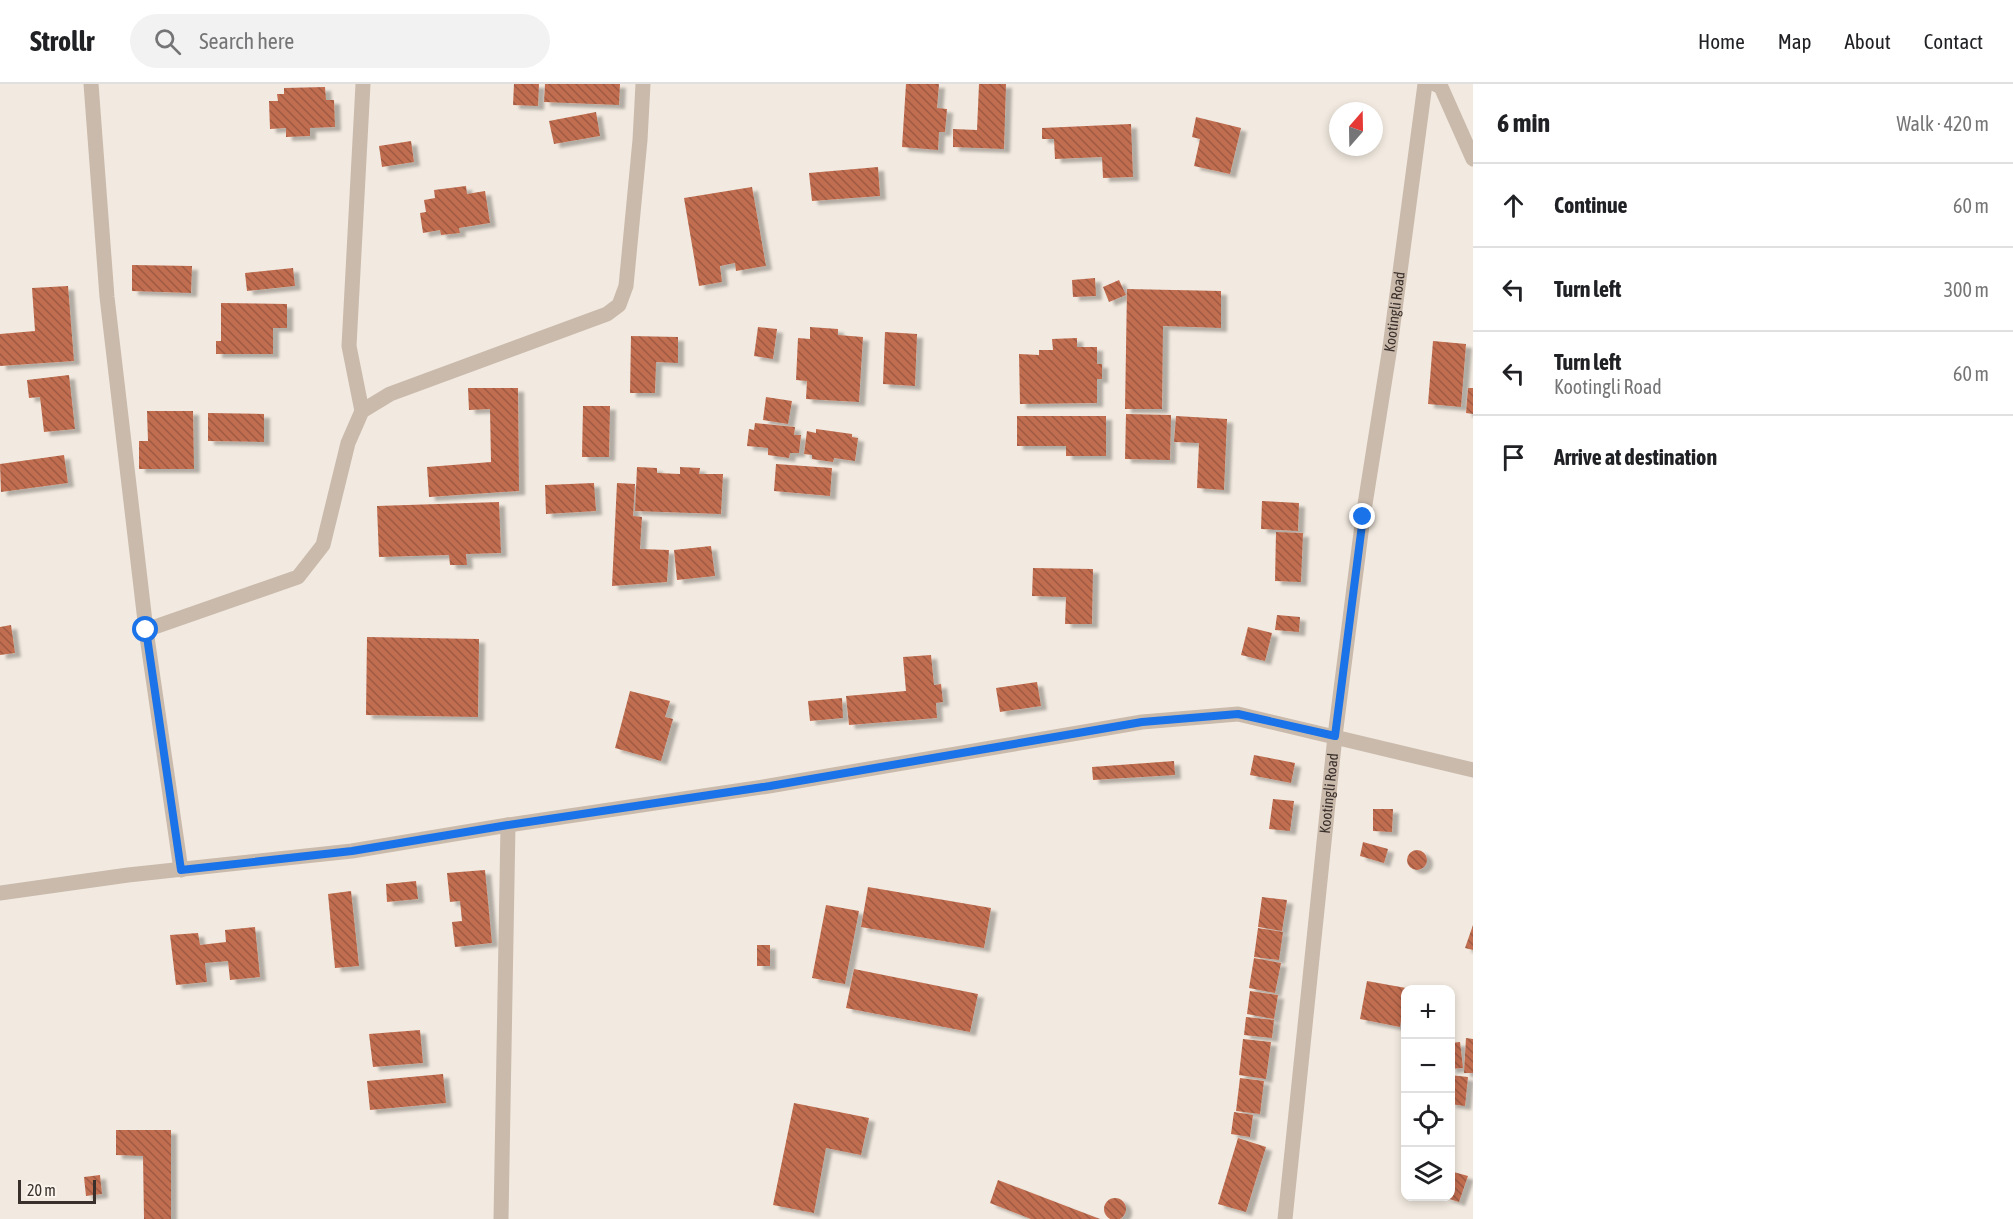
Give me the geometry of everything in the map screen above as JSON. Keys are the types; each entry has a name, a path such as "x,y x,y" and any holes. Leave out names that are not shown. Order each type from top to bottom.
{"street":[{"path":"91,84 107,297 146,630 181,870"},
{"path":"146,630 298,577 323,545 348,444 362,411 349,346 363,84"},
{"path":"362,411 390,394 607,314 619,305 626,286 643,84"},
{"name":"Kootingli Road","path":"1285,1219 1335,736 1363,517 1390,347 1425,84"},
{"path":"1435,84 1441,87 1473,159"},
{"path":"0,893 128,875 352,851 770,786 1142,722 1238,714 1473,770"},
{"path":"501,1219 508,825"}],"building":[{"path":"514,84 539,84 538,106 513,105"},
{"path":"545,84 620,84 619,105 544,102"},
{"path":"906,84 939,84 937,108 947,109 945,132 939,132 938,150 902,147"},
{"path":"979,84 1006,84 1004,149 953,147 953,129 977,130"},
{"path":"325,87 326,100 334,100 335,127 310,128 310,136 286,137 286,128 270,129 269,101 278,101 277,94 284,94 284,88"},
{"path":"596,112 600,136 554,144 549,121"},
{"path":"1196,117 1241,128 1230,174 1194,166 1200,139 1192,137"},
{"path":"1131,124 1133,177 1103,178 1102,157 1055,159 1054,139 1042,139 1042,128"},
{"path":"411,141 414,162 382,167 379,146"},
{"path":"878,167 880,196 812,201 809,173"},
{"path":"466,186 467,194 485,191 490,223 459,228 460,233 441,235 440,230 423,233 420,213 426,212 424,200 435,198 434,190"},
{"path":"752,187 766,266 736,271 735,263 720,266 722,282 699,286 684,198"},
{"path":"132,265 192,266 191,293 132,291"},
{"path":"293,268 295,286 247,291 245,273"},
{"path":"1095,278 1096,296 1073,297 1072,280"},
{"path":"1119,280 1126,295 1109,302 1103,287"},
{"path":"68,286 74,361 0,366 0,334 35,331 32,288"},
{"path":"1127,289 1221,291 1221,328 1163,326 1162,409 1125,409"},
{"path":"221,303 287,304 287,328 273,328 273,354 216,354 216,341 221,341"},
{"path":"758,327 777,329 773,359 754,356"},
{"path":"810,327 838,329 838,335 863,337 859,402 806,399 807,381 796,380 798,338 810,339"},
{"path":"885,332 917,334 915,386 883,384"},
{"path":"631,336 678,337 678,363 656,362 655,393 630,393"},
{"path":"1077,338 1077,347 1097,347 1097,364 1102,364 1102,379 1097,379 1097,403 1020,404 1019,354 1039,355 1039,350 1053,350 1052,339"},
{"path":"1433,341 1466,344 1461,407 1428,404"},
{"path":"69,375 75,429 44,432 40,397 29,398 27,380"},
{"path":"468,388 518,388 519,491 429,497 427,467 491,462 490,409 469,410"},
{"path":"1468,388 1473,388 1473,414 1466,413"},
{"path":"766,397 792,401 788,424 763,420"},
{"path":"583,406 610,406 609,457 582,457"},
{"path":"147,411 193,411 194,469 139,469 139,441 148,441"},
{"path":"208,413 264,414 264,442 208,441"},
{"path":"1126,414 1171,415 1170,460 1125,459"},
{"path":"1017,416 1106,416 1106,456 1066,456 1066,446 1017,446"},
{"path":"1176,416 1227,419 1224,490 1197,488 1199,443 1174,442"},
{"path":"755,423 795,427 794,435 801,435 799,453 790,453 789,458 768,455 768,448 747,446 749,429 754,430"},
{"path":"816,429 852,434 852,437 858,438 855,461 834,458 833,462 812,459 812,455 804,454 807,431 816,433"},
{"path":"64,455 68,483 1,492 0,464"},
{"path":"776,464 832,468 830,496 774,491"},
{"path":"637,467 657,468 657,473 680,474 680,467 700,468 699,474 723,474 721,514 635,511"},
{"path":"594,483 596,511 546,514 545,485"},
{"path":"617,483 635,484 633,516 642,517 640,549 669,550 667,582 612,586"},
{"path":"1262,501 1299,503 1298,531 1261,529"},
{"path":"499,502 501,553 466,554 467,565 450,565 449,555 379,557 377,506"},
{"path":"1276,532 1303,533 1301,582 1275,581"},
{"path":"711,546 715,576 677,580 674,550"},
{"path":"1033,568 1093,569 1092,624 1065,624 1066,597 1032,596"},
{"path":"1277,615 1300,617 1299,632 1275,630"},
{"path":"11,625 15,653 0,655 0,627"},
{"path":"1248,627 1272,633 1265,661 1241,655"},
{"path":"367,637 479,639 478,717 366,715"},
{"path":"931,655 934,685 941,684 943,702 936,703 937,718 849,725 846,696 906,691 903,657"},
{"path":"1037,682 1041,706 1000,712 996,688"},
{"path":"630,691 670,701 665,717 673,719 661,761 615,748"},
{"path":"842,698 843,718 810,721 808,701"},
{"path":"1254,755 1295,763 1291,783 1250,775"},
{"path":"1174,761 1175,775 1093,780 1092,767"},
{"path":"1273,799 1294,801 1290,831 1269,829"},
{"path":"1373,809 1393,809 1392,832 1373,831"},
{"path":"1363,842 1388,849 1384,863 1360,856"},
{"path":"1417,850 1424,853 1427,860 1424,867 1417,870 1410,867 1407,860 1410,853"},
{"path":"485,870 492,943 455,947 452,922 462,921 460,901 450,902 447,873"},
{"path":"416,881 418,899 387,902 386,884"},
{"path":"868,887 991,908 984,948 861,927"},
{"path":"351,891 359,966 335,968 328,894"},
{"path":"1262,897 1287,900 1282,931 1258,927"},
{"path":"826,905 859,911 845,984 812,978"},
{"path":"1473,925 1473,950 1465,948"},
{"path":"255,927 260,977 230,980 228,961 205,963 207,982 176,985 170,935 198,933 200,945 226,942 225,930"},
{"path":"1258,928 1283,932 1279,960 1254,957"},
{"path":"757,945 770,945 770,966 757,966"},
{"path":"1254,958 1281,963 1275,993 1249,988"},
{"path":"854,969 978,994 970,1032 846,1008"},
{"path":"1367,981 1401,987 1400,1027 1360,1019"},
{"path":"1250,991 1278,995 1274,1019 1247,1014"},
{"path":"1246,1017 1274,1020 1272,1038 1244,1035"},
{"path":"420,1030 423,1063 373,1067 369,1034"},
{"path":"1466,1038 1473,1039 1473,1073 1464,1073"},
{"path":"1243,1039 1271,1042 1266,1079 1239,1075"},
{"path":"1455,1042 1460,1042 1463,1068 1455,1069"},
{"path":"443,1074 446,1103 370,1110 367,1081"},
{"path":"1455,1076 1468,1077 1465,1106 1455,1105"},
{"path":"1240,1078 1264,1081 1260,1114 1236,1111"},
{"path":"794,1103 869,1118 861,1155 826,1148 814,1213 773,1205"},
{"path":"1234,1112 1253,1115 1250,1137 1231,1134"},
{"path":"116,1130 171,1130 171,1219 144,1219 143,1156 116,1155"},
{"path":"1238,1138 1266,1147 1246,1212 1218,1204"},
{"path":"1455,1172 1468,1176 1459,1202 1455,1201"},
{"path":"100,1175 102,1194 86,1196 84,1177"},
{"path":"998,1180 1100,1219 1031,1219 990,1203"},
{"path":"1115,1198 1123,1201 1126,1209 1123,1217 1115,1220 1107,1217 1104,1209 1107,1201"}],"route":[{"path":"146,630 181,870 352,851 770,786 1142,722 1238,714 1335,736 1363,517"}]}
